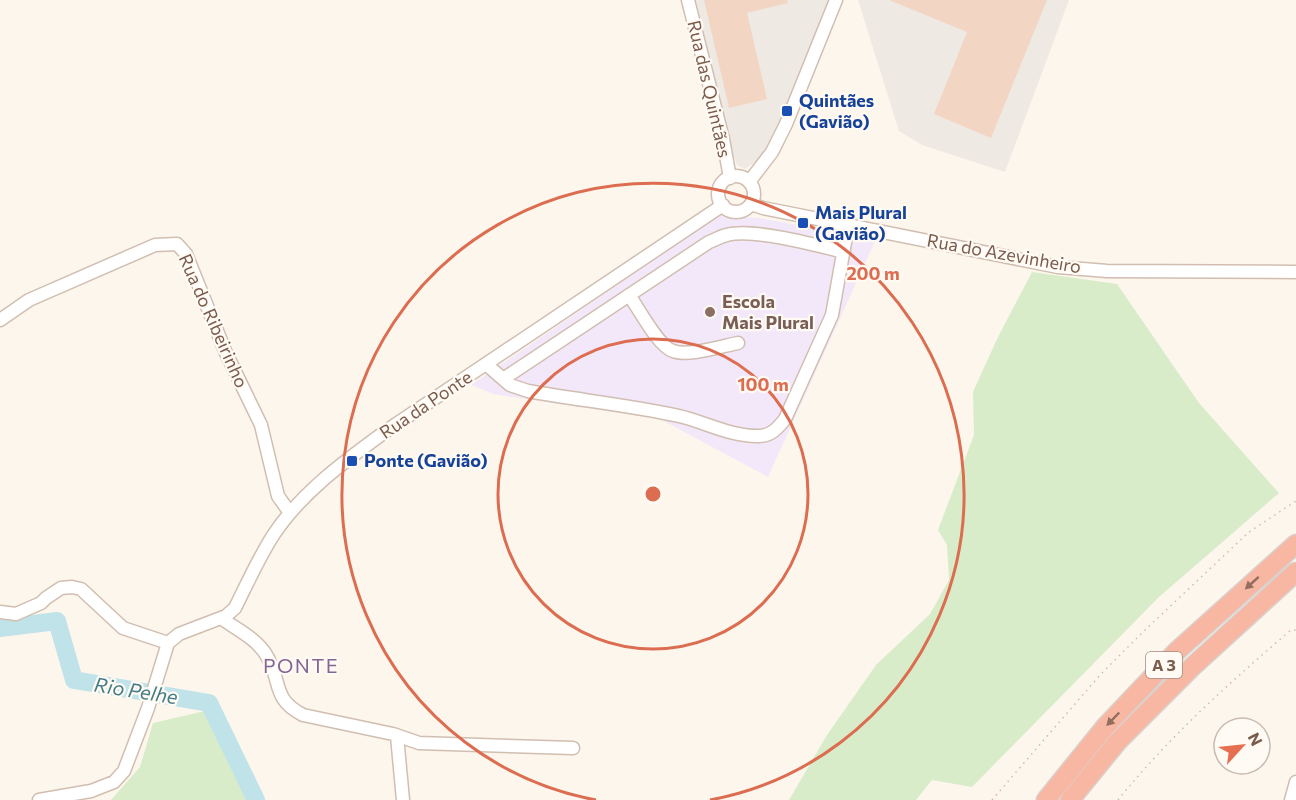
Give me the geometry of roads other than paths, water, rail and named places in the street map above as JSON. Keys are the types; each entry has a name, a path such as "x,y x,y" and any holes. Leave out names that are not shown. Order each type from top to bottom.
{"highway":[{"name":"A 3","path":"1046,800 1105,727 1177,651 1296,544"},
{"name":"A 3","path":"1070,800 1126,733 1192,667 1296,572"}],"street":[{"name":"Rua das Quintães","path":"688,0 723,139 730,178"},
{"path":"749,182 772,152 786,124 836,0"},
{"path":"740,177 749,182 754,193 751,204 744,210 735,212 723,205 719,190 725,181 740,177"},
{"name":"Rua do Azevinheiro","path":"751,204 848,226 1058,267 1107,271 1296,272"},
{"name":"Rua da Ponte","path":"168,643 179,634 221,618 235,608 273,536 290,513 306,496 356,453 723,205"},
{"path":"487,365 510,385 528,391 645,408 697,420 743,435 762,436 775,431 785,419 832,315 848,226"},
{"path":"503,379 709,242 727,234 742,233 793,240 844,252"},
{"name":"Rua do Ribeirinho","path":"0,320 29,300 155,245 177,244 186,254 226,353 261,425 278,496 290,513"},
{"path":"629,295 661,342 671,351 684,353 738,343"},
{"path":"0,612 16,614 41,603 61,588 72,587 81,589 123,628 168,643 148,708 124,771 114,782 91,791 39,800"},
{"path":"221,618 257,644 266,655 275,675 281,698 291,709 318,720 428,743 573,748"},
{"path":"397,735 403,800"},
{"path":"1291,800 1296,782"}],"waterway":[{"name":"Rio Pelhe","path":"0,628 57,621 74,680 209,703 256,800"}],"place":[{"name":"Quintães (Gavião)","path":"787,111"},
{"name":"Mais Plural (Gavião)","path":"803,223"},
{"name":"Escola Mais Plural","path":"710,312"},
{"name":"Ponte (Gavião)","path":"352,461"}],"district":[{"name":"PONTE","path":"301,666"}]}
